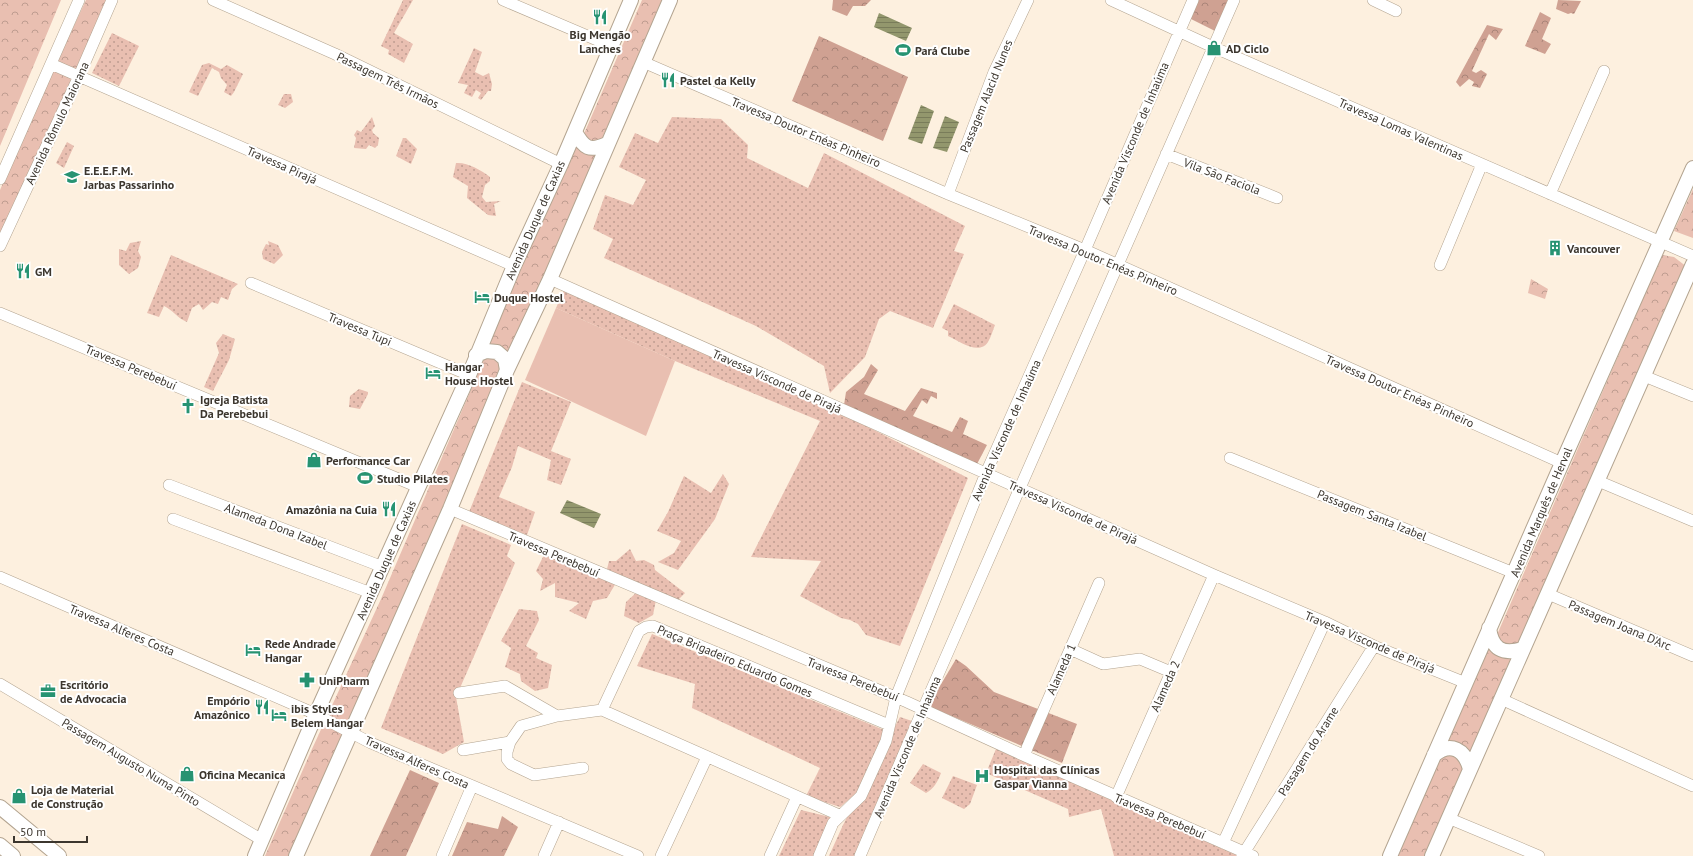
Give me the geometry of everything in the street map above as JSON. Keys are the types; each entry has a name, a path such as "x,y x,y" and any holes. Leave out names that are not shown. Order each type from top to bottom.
{"main road":[{"name":"Avenida Duque de Caxias","path":"255,856 316,714 469,374 514,266 561,164 631,0"},
{"path":"296,856 450,509 507,370 550,279 670,0"},
{"path":"575,132 580,141 588,148 596,149 607,144"},
{"name":"Avenida Marquês de Herval","path":"1390,856 1489,628 1693,168"},
{"path":"1432,856 1693,264"},
{"path":"476,355 486,351 497,352 505,359 507,370"},
{"path":"1489,628 1490,638 1494,645 1500,650 1513,651 1523,649"},
{"path":"1434,755 1446,748 1451,748 1461,752 1467,758 1470,768"},
{"path":"0,807 59,856"},
{"path":"0,845 13,856"}],"street":[{"path":"0,179 79,0"},
{"name":"Avenida Rômulo Maiorana","path":"0,246 79,76 112,0"},
{"name":"Passagem Três Irmãos","path":"213,0 335,54 561,164"},
{"path":"503,0 611,46"},
{"name":"Passagem Alacid Nunes","path":"948,194 994,72 1028,0"},
{"name":"Travessa Lomas Valentinas","path":"1111,0 1179,30 1213,47 1693,256"},
{"name":"Avenida Visconde de Inhaúma","path":"819,856 833,823 860,796 886,741 896,697 986,473 1085,250 1193,0"},
{"name":"Avenida Visconde de Inhaúma","path":"860,856 1234,0"},
{"path":"1373,0 1396,10"},
{"name":"Travessa Doutor Enéas Pinheiro","path":"643,62 948,194 1085,250 1562,463"},
{"name":"Travessa Pirajá","path":"51,64 514,266"},
{"path":"1550,194 1604,71"},
{"name":"Vila São Faciola","path":"1166,154 1277,198"},
{"path":"1440,265 1482,164"},
{"name":"Travessa Visconde de Pirajá","path":"550,279 1214,575 1325,622 1374,646 1466,683"},
{"name":"Travessa Tupi","path":"251,283 469,374"},
{"name":"Travessa Perebebuí","path":"0,312 418,487"},
{"path":"1644,376 1693,396"},
{"name":"Passagem Santa Izabel","path":"1230,458 1514,573"},
{"path":"1598,481 1693,521"},
{"name":"Alameda Dona Izabel","path":"169,485 383,567"},
{"name":"Travessa Perebebuí","path":"450,509 896,697 1025,756 1223,843 1246,855"},
{"path":"173,519 371,593"},
{"name":"Alameda 2","path":"1116,796 1214,575"},
{"name":"Travessa Alferes Costa","path":"0,577 316,714 371,743 637,856"},
{"name":"Alameda 1","path":"1025,756 1027,748 1099,583"},
{"name":"Passagem Joana D'Arc","path":"1548,594 1693,656"},
{"path":"1223,843 1325,622"},
{"name":"Praça Brigadeiro Eduardo Gomes","path":"602,710 638,631 646,627 653,626 889,725"},
{"name":"Passagem do Arame","path":"1246,855 1374,646"},
{"path":"1070,649 1103,664 1140,659 1171,672"},
{"name":"Passagem Augusto Numa Pinto","path":"0,684 262,840"},
{"path":"459,693 505,686 557,716"},
{"path":"1501,699 1693,786"},
{"path":"583,768 534,775 511,764 507,759 507,752 510,742 521,726 557,716 602,710 839,816"},
{"path":"463,750 510,742"},
{"path":"661,856 707,757"},
{"path":"442,856 472,786"},
{"path":"770,856 797,797"},
{"path":"1448,818 1538,856"},
{"path":"544,856 559,822"}],"green space":[{"path":"0,0 61,0 0,146"},
{"path":"86,0 108,0 0,239 0,190 35,109"},
{"path":"403,0 413,0 394,33 413,44 404,63 388,54 389,50 381,46"},
{"path":"642,0 664,0 601,141 593,146 583,136"},
{"path":"833,0 871,0 865,6 853,6 847,16 832,10"},
{"path":"1196,0 1231,0 1217,32 1189,18"},
{"path":"1558,0 1581,1 1574,14 1568,14 1556,9"},
{"path":"1540,12 1551,18 1542,39 1551,44 1545,54 1525,46"},
{"path":"1487,25 1503,29 1496,40 1489,34 1472,71 1476,73 1481,70 1487,74 1480,88 1472,86 1474,82 1469,79 1460,87 1456,82"},
{"path":"112,33 139,46 119,86 92,73"},
{"path":"819,36 908,77 883,141 792,101"},
{"path":"474,48 482,52 475,72 483,76 489,73 492,84 491,91 488,91 481,100 478,98 481,93 476,90 472,97 464,93 468,85 458,83"},
{"path":"209,63 221,69 227,65 243,74 231,96 224,92 227,85 221,78 219,72 212,68 198,96 189,92 202,65"},
{"path":"284,94 291,94 293,102 285,108 278,105"},
{"path":"372,117 375,126 372,130 373,133 379,138 378,145 375,148 369,145 366,149 354,148 356,138 354,135 357,130 361,132"},
{"path":"672,117 721,119 748,145 747,158 808,188 824,153 965,226 954,251 964,254 933,328 890,311 879,319 865,357 830,393 824,366 756,326 604,258 613,239 593,229 605,195 633,205 646,180 619,167 635,133 658,143"},
{"path":"403,138 406,138 417,149 411,164 396,156"},
{"path":"67,142 74,146 64,168 56,163"},
{"path":"576,142 599,153 507,358 484,348"},
{"path":"456,163 474,167 490,177 490,181 485,185 482,197 486,202 501,201 494,204 496,216 488,215 467,198 468,186 453,177"},
{"path":"1693,189 1693,238 1674,231"},
{"path":"141,241 138,251 141,257 138,268 129,274 119,265 119,249 126,251 130,243"},
{"path":"268,241 278,245 283,255 274,264 263,259 262,252 266,244 269,245"},
{"path":"171,255 238,284 232,289 228,300 221,297 218,304 212,302 203,310 199,304 192,308 187,322 164,306 159,317 147,313"},
{"path":"1662,255 1674,257 1687,267 1522,642 1515,647 1502,646 1496,637"},
{"path":"1531,279 1548,289 1545,299 1528,293"},
{"path":"564,290 831,408 968,478 900,646 866,635 858,624 841,618 800,596 821,561 751,557 820,421 675,361 556,308"},
{"path":"954,304 995,325 988,342 984,346 974,348 963,344 948,336 948,331 942,328"},
{"path":"556,308 675,361 646,436 525,380"},
{"path":"223,334 235,339 229,360 213,391 204,387 219,353 216,343"},
{"path":"485,357 499,360 501,369 435,532 291,856 265,856 381,599"},
{"path":"871,364 878,370 864,394 905,411 921,388 937,393 937,399 931,396 927,404 922,400 913,416 952,432 960,417 968,421 963,434 987,445 977,464 844,405 846,392 864,377"},
{"path":"522,382 571,402 551,451 571,459 561,485 547,480 551,460 518,446 512,467 499,497 535,512 527,535 469,512"},
{"path":"359,389 368,392 360,409 349,407 350,396"},
{"path":"723,474 729,484 715,519 678,570 658,562 674,553 681,541 657,531 668,512 684,476 711,493"},
{"path":"462,524 511,545 507,556 515,563 456,697 464,742 443,754 381,728"},
{"path":"630,549 636,561 644,560 654,565 655,570 685,593 677,601 607,569 609,561 616,561"},
{"path":"545,553 616,583 607,598 593,601 586,619 569,611 579,603 555,597 555,583 540,591 543,579 536,571"},
{"path":"637,592 656,600 653,615 639,623 624,616 626,602"},
{"path":"519,609 537,611 539,620 526,646 538,653 536,658 552,665 548,688 535,691 521,681 520,674 505,667 511,648 501,641"},
{"path":"652,634 884,730 882,740 858,792 840,807 806,796 820,768 692,708 695,684 637,666"},
{"path":"1490,642 1519,653 1471,758 1445,744"},
{"path":"956,659 966,666 994,692 1077,724 1062,763 928,706"},
{"path":"900,717 912,721 855,856 829,856 843,825"},
{"path":"996,749 1239,856 1114,856 1101,809 1069,817 1068,809 986,773"},
{"path":"1454,752 1466,763 1428,856 1395,856 1438,755"},
{"path":"923,764 941,773 939,779 926,793 910,783"},
{"path":"410,770 439,783 406,856 370,856"},
{"path":"953,776 977,785 970,804 964,809 942,798"},
{"path":"801,810 830,817 814,856 779,856"},
{"path":"502,816 518,827 504,856 452,856 467,822 498,829"}],"shaded area":[{"path":"879,13 912,28 906,41 874,27"},
{"path":"921,105 934,111 922,144 908,139"},
{"path":"945,116 959,122 947,152 933,148"},
{"path":"567,500 601,514 594,528 560,513"}],"place":[{"name":"Big Mengão Lanches","path":"600,17"},
{"name":"AD Ciclo","path":"1214,48"},
{"name":"Pará Clube","path":"903,50"},
{"name":"Pastel da Kelly","path":"668,80"},
{"name":"E.E.E.F.M. Jarbas Passarinho","path":"72,177"},
{"name":"Vancouver","path":"1555,248"},
{"name":"GM","path":"23,271"},
{"name":"Duque Hostel","path":"482,297"},
{"name":"Hangar House Hostel","path":"433,373"},
{"name":"Igreja Batista Da Perebebui","path":"188,406"},
{"name":"Performance Car","path":"314,460"},
{"name":"Studio Pilates","path":"365,478"},
{"name":"Amazônia na Cuia","path":"389,509"},
{"name":"Rede Andrade Hangar","path":"253,650"},
{"name":"UniPharm","path":"307,680"},
{"name":"Escritório de Advocacia","path":"48,691"},
{"name":"Empório Amazônico","path":"262,707"},
{"name":"ibis Styles Belem Hangar","path":"279,715"},
{"name":"Oficina Mecanica","path":"187,774"},
{"name":"Hospital das Clínicas Gaspar Vianna","path":"982,776"},
{"name":"Loja de Material de Construção","path":"19,796"}]}
